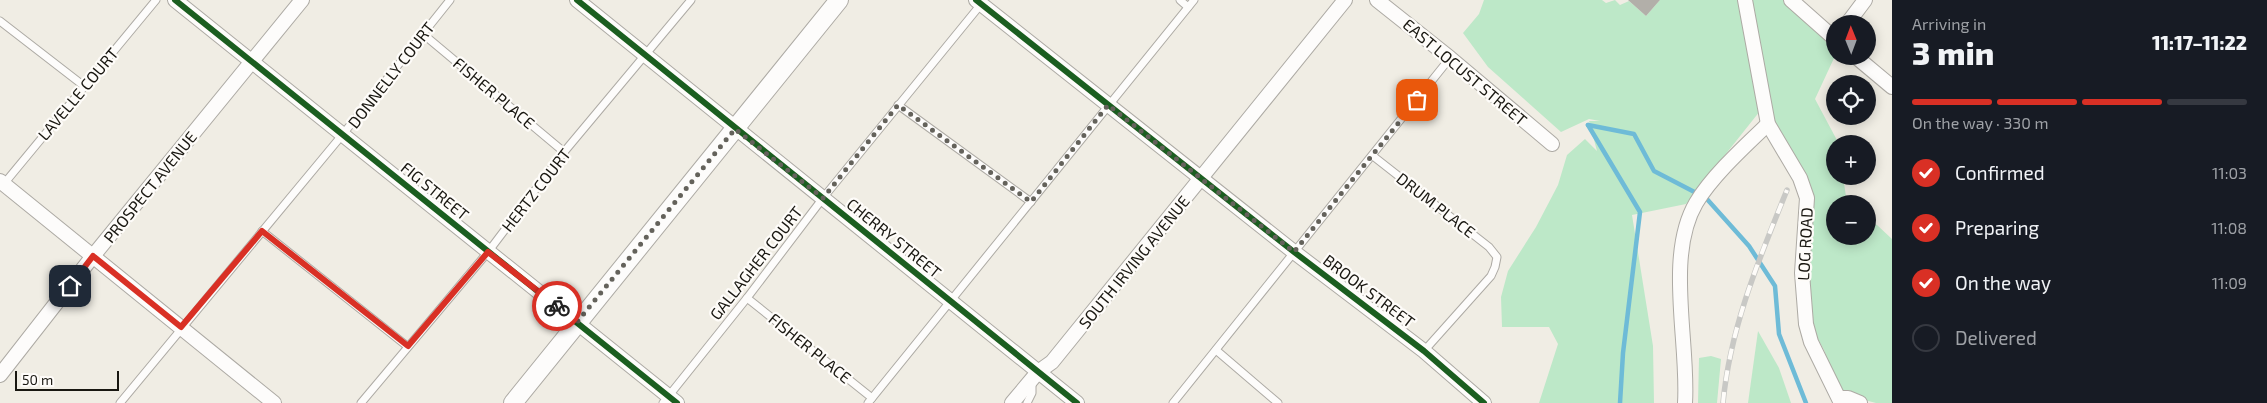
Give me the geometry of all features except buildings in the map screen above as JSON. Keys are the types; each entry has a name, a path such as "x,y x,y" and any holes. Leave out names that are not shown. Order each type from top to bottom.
{"street":[{"name":"FIG STREET","path":"175,0 577,322 670,401"},
{"name":"PROSPECT AVENUE","path":"0,375 93,256 302,0"},
{"name":"CHERRY STREET","path":"577,0 951,302 1035,375 1077,403"},
{"path":"513,403 839,0"},
{"name":"SOUTH IRVING AVENUE","path":"1012,403 1035,375 1052,362 1345,0"},
{"name":"EAST LOCUST STREET","path":"1378,0 1552,144"},
{"name":"LOG ROAD","path":"1745,0 1768,124 1804,187 1807,216 1802,291 1806,324 1818,356 1841,400"},
{"path":"1791,0 1826,31"},
{"path":"1854,15 1865,0"},
{"name":"BROOK STREET","path":"981,1 1108,105 1294,252 1424,351 1484,403"},
{"path":"1866,65 1892,87"},
{"path":"1686,403 1681,270 1684,241 1692,213 1706,189 1768,124"},
{"path":"1,184 274,403"},
{"path":"1841,400 1848,398 1860,403"}],"lane":[{"name":"LAVELLE COURT","path":"1,184 156,0"},
{"name":"DONNELLY COURT","path":"120,403 181,327 343,134 450,0"},
{"name":"HERTZ COURT","path":"361,403 488,252 564,152 691,0"},
{"path":"1180,0 1188,7"},
{"path":"870,401 1194,0"},
{"name":"GALLAGHER COURT","path":"670,401 823,198 981,1"},
{"path":"0,20 84,86"},
{"name":"FISHER PLACE","path":"423,34 564,152"},
{"path":"1173,403 1450,58"},
{"path":"898,105 1031,202"},
{"name":"DRUM PLACE","path":"1372,156 1489,247 1497,257 1496,267 1491,276 1424,351"},
{"path":"262,231 408,346"},
{"name":"FISHER PLACE","path":"747,298 870,401"},
{"path":"1216,350 1278,403"},
{"path":"1027,403 1032,393 1035,375"}],"green space":[{"path":"1484,0 1602,0 1606,3 1615,0 1620,5 1629,1 1646,16 1660,0 1743,0 1760,111 1686,204 1632,215 1653,346 1654,403 1539,403 1558,344 1549,327 1502,327 1501,297 1508,271 1536,227 1558,185 1567,155 1585,139 1597,151 1589,121 1600,121 1589,119 1561,132 1488,67 1463,33 1479,14"},
{"path":"1749,0 1786,0 1816,26 1826,42 1826,65 1831,65 1815,99 1826,120 1826,125 1829,125 1834,135 1826,135 1826,185 1844,185 1846,195 1826,195 1826,245 1876,245 1876,225 1892,239 1892,403 1876,403 1842,394 1824,350 1812,328 1805,289 1811,224 1767,100"},
{"path":"1758,331 1779,368 1791,403 1748,403"},
{"path":"1711,356 1721,359 1717,403 1698,403 1699,358"}],"waterway":[{"path":"1588,125 1634,134 1654,171 1706,198 1749,246 1775,286 1779,334 1806,403"},
{"path":"1588,125 1640,212 1623,353 1620,403"}],"railway":[{"path":"1723,403 1732,348 1747,294 1787,190"}],"cycle path":[{"path":"175,0 677,403"},
{"path":"577,0 1077,403"},
{"path":"976,0 1294,252 1424,351 1484,403"}],"way so far":[{"path":"557,306 577,322 735,129 823,198 898,105 1031,202 1108,105 1294,252 1417,100"}],"route":[{"path":"70,286 93,256 181,327 262,231 408,346 488,252 557,306"}]}
